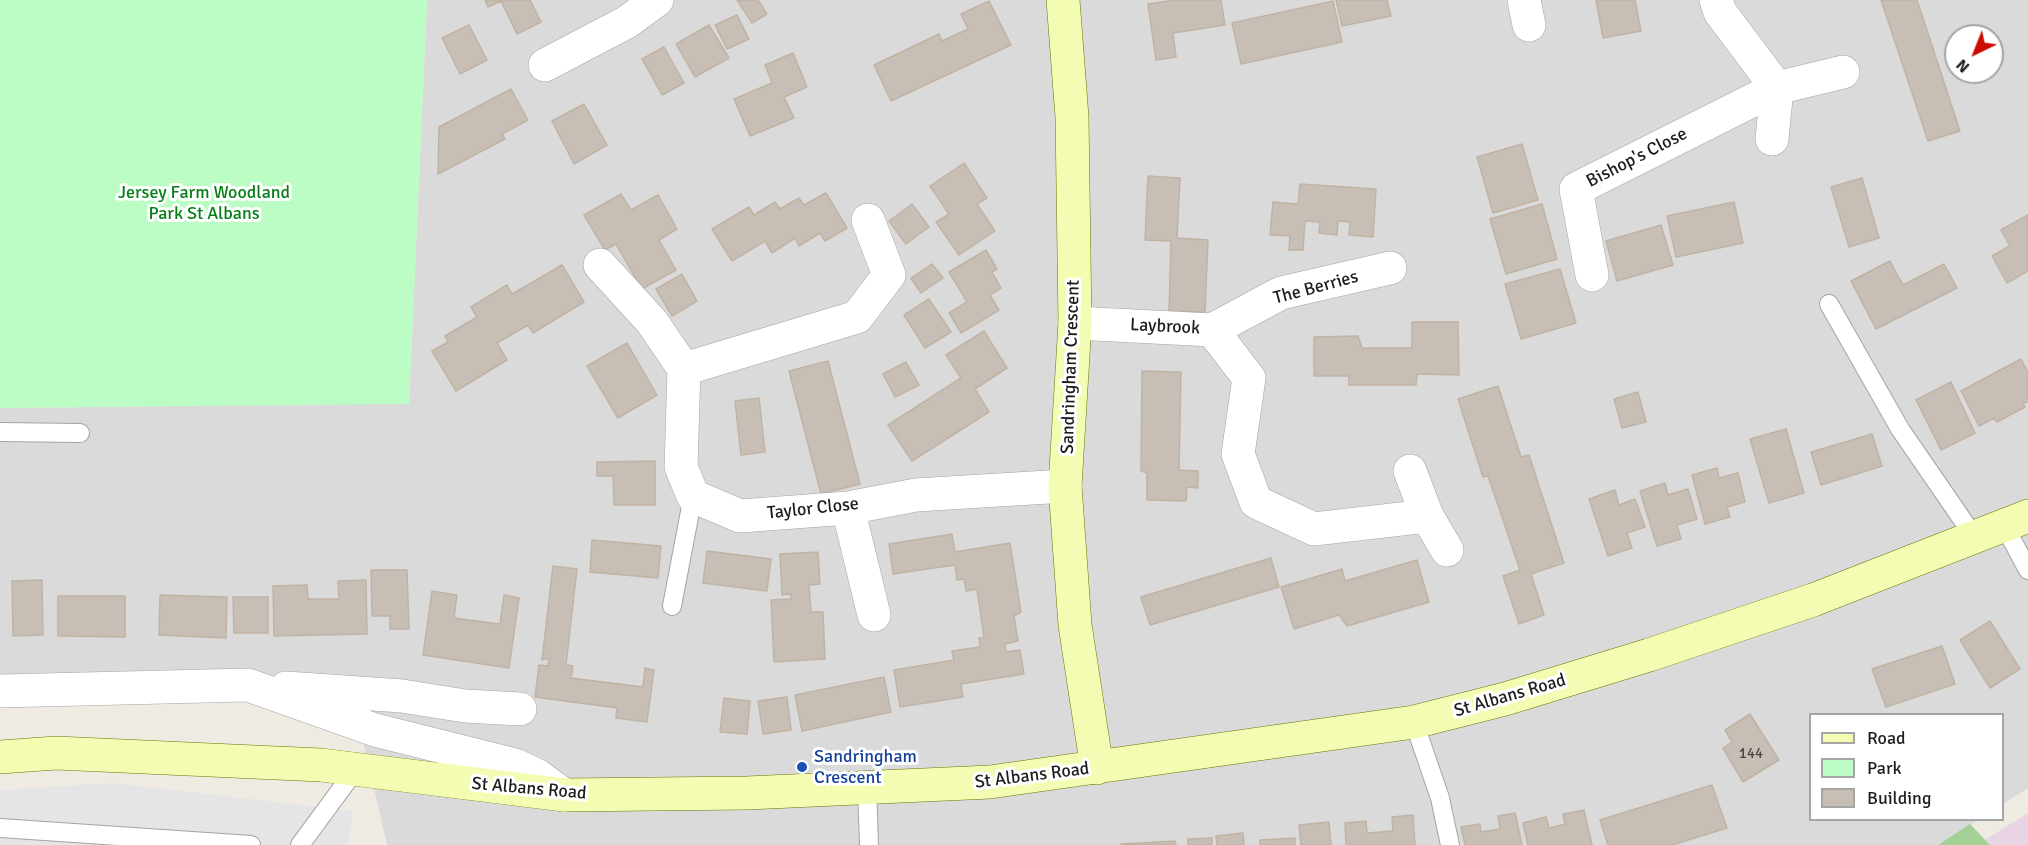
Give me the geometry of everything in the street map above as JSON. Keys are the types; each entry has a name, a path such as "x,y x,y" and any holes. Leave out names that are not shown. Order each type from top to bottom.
{"main road":[{"name":"Sandringham Crescent","path":"1062,0 1072,117 1075,323 1065,486 1075,625 1097,768"},
{"name":"St Albans Road","path":"0,757 56,753 321,765 564,795 747,793 990,782 1414,722 1505,699 1649,655 1813,600 2003,527"}],"street":[{"path":"544,65 627,22 657,0"},
{"path":"1716,0 1720,12 1777,88 1772,139"},
{"name":"Bishop's Close","path":"1592,275 1576,189 1777,88 1843,72"},
{"path":"684,369 856,317 889,275 868,220"},
{"path":"600,265 652,322 684,369 681,467 693,496"},
{"name":"The Berries","path":"1212,330 1281,293 1390,268"},
{"name":"Laybrook","path":"1075,323 1212,330 1249,378 1238,454 1256,502 1314,529 1427,516"},
{"path":"1410,471 1427,516 1447,550"},
{"name":"Taylor Close","path":"693,496 740,516 848,508 916,495 1065,486"},
{"path":"848,508 874,615"},
{"path":"248,685 375,730 515,765 538,776 564,795"},
{"path":"0,691 248,685 402,696 465,706 520,709"}],"lane":[{"path":"1829,304 1905,437 2003,527 2028,570"},
{"path":"0,432 80,433"},
{"path":"672,606 693,496"},
{"path":"1414,722 1440,798 1450,845"},
{"path":"300,845 356,770"},
{"path":"867,788 868,845"},
{"path":"0,828 251,845"}],"shaded area":[{"path":"427,0 2028,0 2028,788 2004,803 2004,713 1809,713 1809,821 1976,821 1938,845 387,845 350,684 0,688 0,408 409,403"},
{"path":"113,783 353,811 348,845 0,845 0,790"},
{"path":"2028,813 2028,845 1990,845 1985,840"}],"green space":[{"name":"Jersey Farm Woodland Park St Albans","path":"0,0 427,0 409,404 0,408"},
{"path":"1970,824 1990,845 1938,845"}],"building":[{"path":"485,0 530,0 541,22 517,34 501,1 488,7"},
{"path":"737,0 758,0 767,14 752,23"},
{"path":"1175,0 1221,0 1225,25 1173,33 1176,57 1156,60 1148,4"},
{"path":"1336,0 1387,0 1391,16 1342,26"},
{"path":"1596,0 1635,0 1641,31 1603,38"},
{"path":"1881,0 1917,0 1960,131 1928,141"},
{"path":"989,1 1011,45 891,101 874,65 939,34 942,41 968,29 961,14"},
{"path":"1333,1 1342,42 1241,64 1232,23"},
{"path":"737,15 749,39 727,49 715,25"},
{"path":"469,25 487,60 460,74 442,38"},
{"path":"709,25 729,58 695,77 676,44"},
{"path":"664,47 684,83 662,95 642,59"},
{"path":"793,53 807,87 784,97 794,118 750,136 734,99 772,83 765,65"},
{"path":"511,89 528,120 502,134 505,139 438,174 439,127"},
{"path":"584,104 607,145 574,164 552,121"},
{"path":"1522,144 1538,200 1493,213 1477,157"},
{"path":"964,163 987,198 977,204 995,231 959,255 936,222 949,214 930,186"},
{"path":"1148,176 1180,178 1177,238 1208,240 1205,312 1169,311 1171,241 1145,240"},
{"path":"1862,178 1879,238 1849,247 1831,187"},
{"path":"1300,184 1376,189 1373,237 1349,235 1350,222 1338,221 1337,235 1319,233 1320,222 1305,221 1303,250 1289,250 1290,236 1270,235 1273,202 1298,204"},
{"path":"826,193 847,228 825,241 820,233 799,246 795,238 772,253 765,241 732,261 712,229 749,207 754,215 775,202 780,209 799,198 804,205"},
{"path":"621,194 631,210 658,195 677,229 659,240 676,270 642,289 616,244 605,250 584,215"},
{"path":"1734,202 1743,243 1676,257 1667,216"},
{"path":"912,204 929,227 906,244 889,221"},
{"path":"1542,204 1557,259 1506,274 1490,219"},
{"path":"2028,215 2028,271 2007,283 1992,256 2010,246 2001,230"},
{"path":"1661,225 1673,265 1617,281 1606,241"},
{"path":"986,250 997,269 992,272 1001,288 990,295 999,310 961,333 949,313 967,302 949,272"},
{"path":"1890,261 1903,285 1944,264 1957,288 1876,329 1851,281"},
{"path":"932,264 943,278 921,293 911,278"},
{"path":"562,265 584,302 533,333 528,325 497,343 507,360 456,391 432,351 448,342 445,336 477,317 471,307 507,285 512,294"},
{"path":"1560,269 1576,323 1521,339 1505,284"},
{"path":"682,274 697,301 672,316 656,289"},
{"path":"929,299 951,332 925,348 904,315"},
{"path":"1412,322 1458,322 1459,375 1417,374 1416,385 1349,385 1349,376 1314,376 1314,337 1358,336 1362,348 1412,348"},
{"path":"984,331 1007,368 975,389 989,412 912,461 888,425 961,378 946,355"},
{"path":"627,343 657,395 618,418 587,366"},
{"path":"2021,359 2028,372 2028,401 2023,404 2025,407 1997,422 1994,418 1979,426 1961,391"},
{"path":"828,361 860,484 821,494 789,371"},
{"path":"906,362 919,385 895,397 883,374"},
{"path":"1142,371 1181,372 1179,470 1198,471 1198,488 1187,487 1186,501 1147,500 1147,473 1141,471"},
{"path":"1951,382 1975,433 1941,450 1916,400"},
{"path":"1498,386 1521,457 1529,455 1564,563 1531,574 1544,615 1519,624 1503,576 1520,570 1488,476 1483,477 1458,399"},
{"path":"1638,392 1646,422 1622,428 1614,399"},
{"path":"759,398 765,452 741,455 735,401"},
{"path":"1786,429 1804,493 1769,503 1750,439"},
{"path":"1872,434 1882,466 1821,485 1811,452"},
{"path":"655,461 655,505 614,505 613,476 597,476 597,462"},
{"path":"1717,468 1719,478 1738,473 1745,502 1727,507 1730,517 1705,524 1692,475"},
{"path":"1665,483 1668,495 1688,489 1697,519 1677,525 1681,539 1657,546 1640,491"},
{"path":"1615,490 1619,505 1635,499 1645,527 1627,533 1632,548 1608,556 1589,499"},
{"path":"952,534 955,552 1010,543 1021,612 1014,616 1018,641 1005,644 1006,652 1020,650 1024,674 961,684 963,697 900,707 894,670 954,660 952,651 980,647 979,638 984,638 977,589 966,591 964,579 957,580 955,565 893,574 889,544"},
{"path":"592,540 661,546 658,578 590,572"},
{"path":"707,551 771,559 767,591 703,583"},
{"path":"818,552 820,584 809,585 811,612 823,612 825,659 774,662 771,600 791,599 791,594 782,595 780,554"},
{"path":"1271,558 1279,587 1150,625 1141,597"},
{"path":"1417,560 1429,602 1347,626 1339,615 1294,629 1281,587 1342,569 1345,581"},
{"path":"553,566 577,569 566,665 573,666 571,678 643,687 645,668 654,670 647,722 616,718 617,708 535,697 539,665 548,666 549,658 542,660"},
{"path":"371,570 407,570 409,629 390,629 390,616 372,616"},
{"path":"42,580 43,635 13,636 12,581"},
{"path":"366,580 367,634 274,636 273,586 307,585 308,599 339,599 338,581"},
{"path":"432,591 457,595 454,618 500,624 504,595 519,598 509,668 423,655"},
{"path":"160,595 227,597 226,638 159,635"},
{"path":"58,596 125,596 125,637 58,636"},
{"path":"233,597 268,597 268,633 234,633"},
{"path":"1990,621 2020,669 1990,688 1960,640"},
{"path":"1942,646 1955,684 1886,707 1872,669"},
{"path":"884,677 891,712 802,731 795,695"},
{"path":"787,697 791,730 763,734 758,701"},
{"path":"724,698 750,701 747,734 720,732"},
{"path":"1750,714 1779,760 1743,782 1723,748 1732,742 1725,730"},
{"path":"1712,785 1727,828 1672,845 1608,845 1600,820"},
{"path":"1584,810 1592,845 1528,845 1523,823 1546,817 1549,828 1565,824 1563,814"},
{"path":"1515,813 1522,845 1465,845 1461,827 1480,824 1481,832 1500,829 1498,816"},
{"path":"1413,815 1415,845 1346,845 1345,823 1366,821 1367,833 1393,831 1392,817"},
{"path":"1329,822 1331,845 1301,845 1299,825"},
{"path":"1243,833 1244,845 1217,845 1216,836"},
{"path":"1212,838 1212,845 1188,845 1188,839"},
{"path":"1295,838 1295,845 1260,845 1260,840"},
{"path":"1175,841 1176,845 1121,845 1121,844"}],"place":[{"name":"Sandringham Crescent","path":"802,767"}]}
